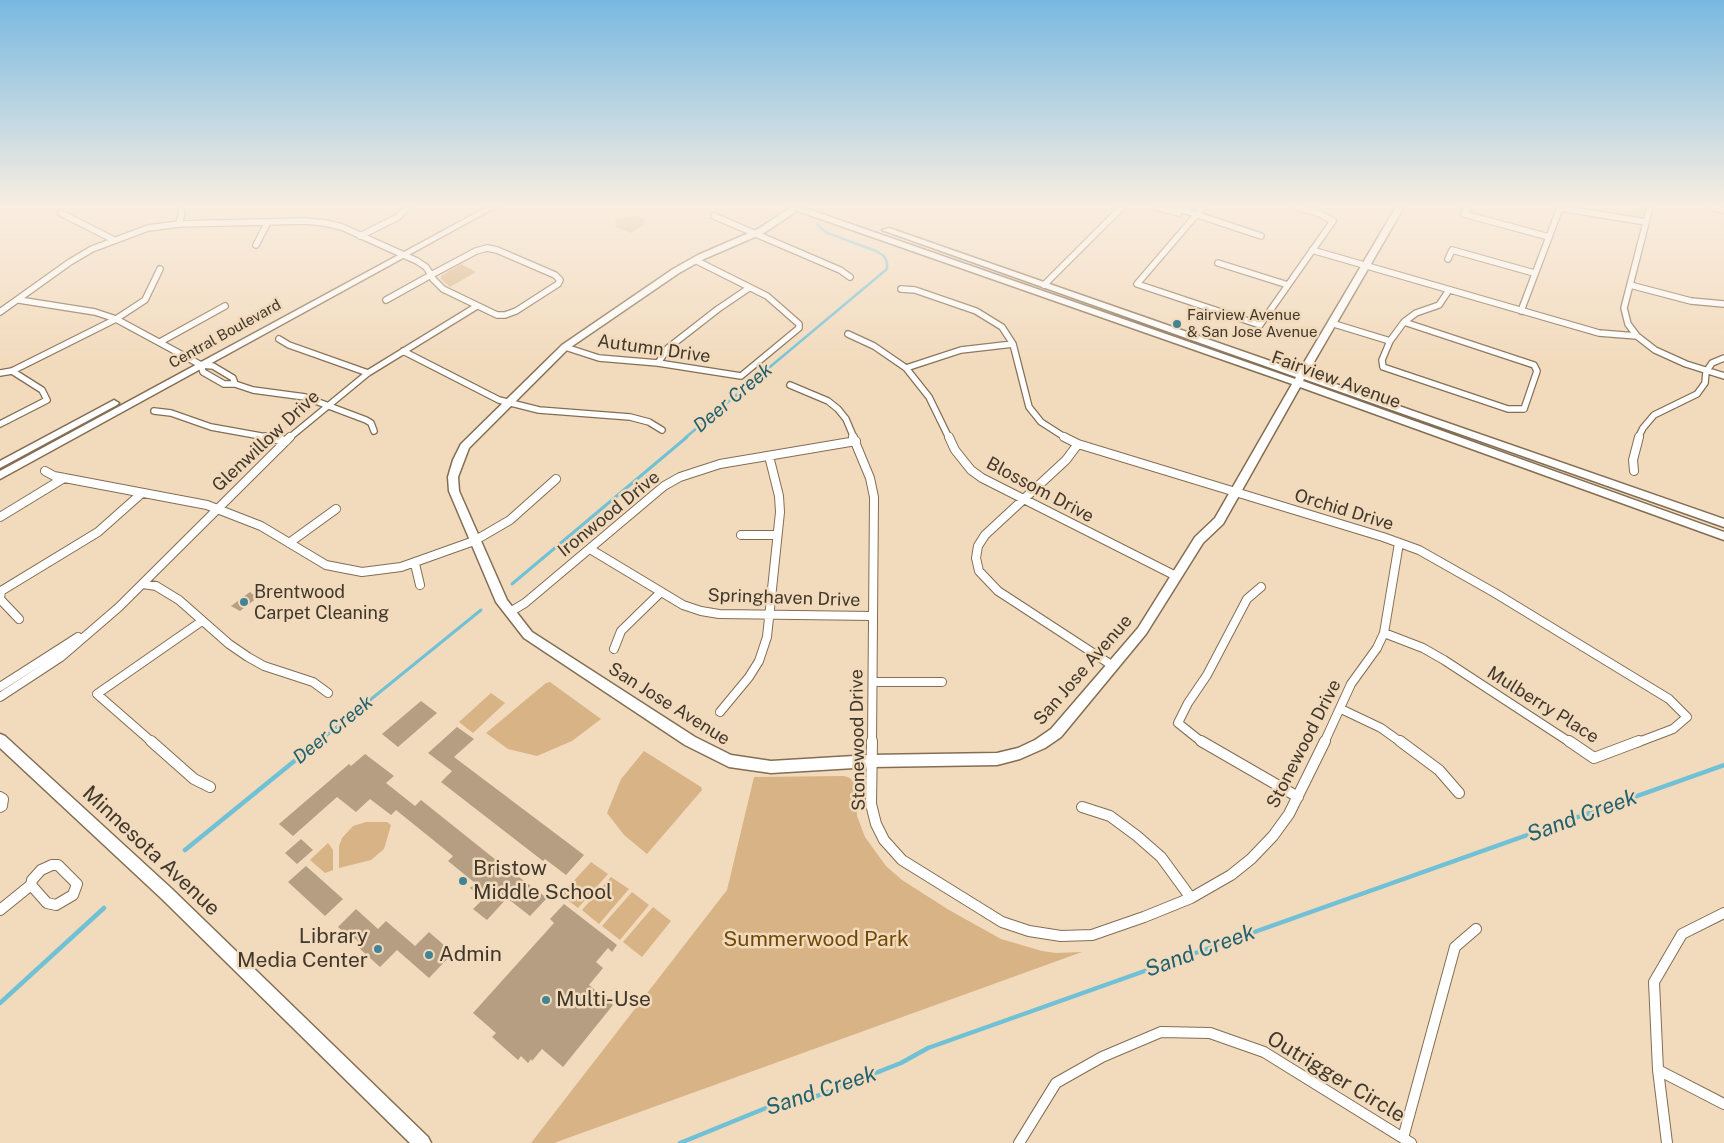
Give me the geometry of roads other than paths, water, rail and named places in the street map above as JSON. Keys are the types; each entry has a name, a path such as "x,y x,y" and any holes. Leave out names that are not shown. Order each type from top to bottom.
{"street":[{"path":"0,312 73,260"},
{"name":"Central Boulevard","path":"0,475 197,363 386,260"},
{"path":"414,260 422,264 442,289 497,315 511,314 560,282 556,275 521,260"},
{"path":"386,300 459,260"},
{"name":"San Jose Avenue","path":"694,260 565,347 507,402 465,446 454,469 454,491 502,602 528,634 683,736 729,761 771,767 871,761 997,759 1020,753 1040,744 1056,733 1142,631 1199,540 1218,521 1369,260"},
{"path":"658,363 668,348 749,288 696,260"},
{"path":"817,260 840,270 850,277"},
{"name":"Fairview Avenue","path":"950,260 1724,523"},
{"name":"Fairview Avenue","path":"972,260 1044,285 1724,536"},
{"path":"1044,285 1069,260"},
{"path":"1157,260 1137,284 1260,325 1305,260"},
{"path":"1349,260 1599,334 1637,336"},
{"path":"1489,260 1534,273"},
{"path":"1521,311 1539,260"},
{"path":"1636,260 1624,308 1628,324 1637,336 1655,350 1706,372 1724,376"},
{"path":"1218,263 1288,285"},
{"path":"0,373 12,371 116,319 145,300 160,269"},
{"path":"1630,285 1691,301 1724,304"},
{"name":"Autumn Drive","path":"565,347 598,358 658,363 741,376 799,328 799,324 777,304 749,288"},
{"path":"901,289 915,290 976,311 1002,327 1013,344 962,350 906,368"},
{"path":"1404,322 1534,365 1537,371 1524,409 1508,409 1383,367 1382,360 1390,341 1404,322 1416,313 1439,305 1449,290"},
{"path":"19,300 95,312 116,319 197,363 213,366 233,378 234,384"},
{"path":"160,342 225,306"},
{"name":"Glenwillow Drive","path":"0,697 61,657 97,625 143,584 286,441 328,405 368,373 477,306"},
{"path":"1331,323 1390,341"},
{"name":"Blossom Drive","path":"848,334 874,346 906,368 929,397 950,443 971,470 1023,500 1176,576"},
{"path":"279,339 290,345 368,373"},
{"name":"Orchid Drive","path":"1013,344 1029,407 1041,422 1051,430 1078,444 1399,543 1439,560 1669,699 1688,717"},
{"path":"403,351 499,400 539,410 630,418 649,422 662,430"},
{"path":"1634,471 1633,460 1636,441 1643,428 1654,415 1697,394 1705,383 1706,372 1712,363 1724,358"},
{"path":"197,363 203,372 224,384 234,384 253,390 305,397 366,420 371,423 374,431"},
{"name":"Central Boulevard","path":"0,465 197,363"},
{"path":"0,424 47,400 42,390 12,371"},
{"name":"Stonewood Drive","path":"790,385 828,400 846,419 856,441 874,496 871,804 876,824 884,840 902,860 1002,922 1029,932 1061,936 1092,934 1144,918 1191,898 1232,875 1251,859 1273,836 1289,814 1298,797 1352,684 1377,648 1384,633 1399,543"},
{"path":"154,411 171,413 211,427 286,441"},
{"name":"Ironwood Drive","path":"510,612 525,603 664,486 680,477 706,467 856,441"},
{"path":"1078,444 1066,460 985,535 978,546 976,558 979,571 989,584 1113,666"},
{"path":"720,712 749,678 759,661 765,645 780,512 779,496 769,456"},
{"path":"45,471 54,476 207,505 261,526 326,565 345,570 378,571 415,564 474,541 510,520 556,479"},
{"path":"0,516 64,478"},
{"path":"18,619 0,599 1,591 98,532 142,493"},
{"path":"289,543 336,509"},
{"path":"741,535 777,535"},
{"name":"Springhaven Drive","path":"590,549 683,605 701,611 719,614 873,616"},
{"path":"415,564 420,585"},
{"path":"143,584 156,586 186,606 228,644 248,657 264,666 314,682 328,693"},
{"path":"1261,587 1248,599 1207,675 1188,703 1178,723 1197,739 1298,797"},
{"path":"614,649 621,631 661,592"},
{"path":"202,621 97,694 194,780 210,787"},
{"name":"Glenwillow Drive","path":"0,687 97,625"},
{"name":"Mulberry Place","path":"1384,633 1423,648 1444,660 1594,758 1673,729 1688,717"},
{"path":"873,682 942,682"},
{"path":"1341,709 1381,728 1408,747 1439,770 1459,793"},
{"name":"Minnesota Avenue","path":"0,740 174,900 422,1143"},
{"path":"0,797 3,799 2,806 0,807"},
{"path":"1082,807 1110,816 1137,836 1161,857 1191,898"},
{"path":"0,910 32,884 32,880 40,870 52,865 58,865 77,884 73,895 56,905 47,903 32,884"},
{"path":"1667,1143 1658,1070 1654,982 1682,934 1724,913"},
{"path":"1407,1141 1455,947 1476,929"},
{"name":"Outrigger Circle","path":"1019,1143 1056,1084 1102,1057 1161,1032 1210,1033 1264,1052 1407,1141"},
{"path":"1658,1070 1724,1104"}],"waterway":[{"name":"Deer Creek","path":"685,438 887,269 886,260"},
{"name":"Deer Creek","path":"512,584 687,437"},
{"name":"Deer Creek","path":"317,743 481,610"},
{"name":"Deer Creek","path":"185,850 319,741"},
{"name":"Sand Creek","path":"680,1143 766,1108 804,1101 901,1063 928,1048 1724,765"},
{"name":"Deer Creek","path":"0,1003 104,908"}],"place":[{"name":"Fairview Avenue & San Jose Avenue","path":"1177,324"},
{"name":"Brentwood Carpet Cleaning","path":"244,602"},
{"name":"Bristow Middle School","path":"463,881"},
{"name":"Library Media Center","path":"378,949"},
{"name":"Admin","path":"429,955"},
{"name":"Multi-Use","path":"546,1000"}],"park label":[{"name":"Summerwood Park","path":"816,940"}]}
